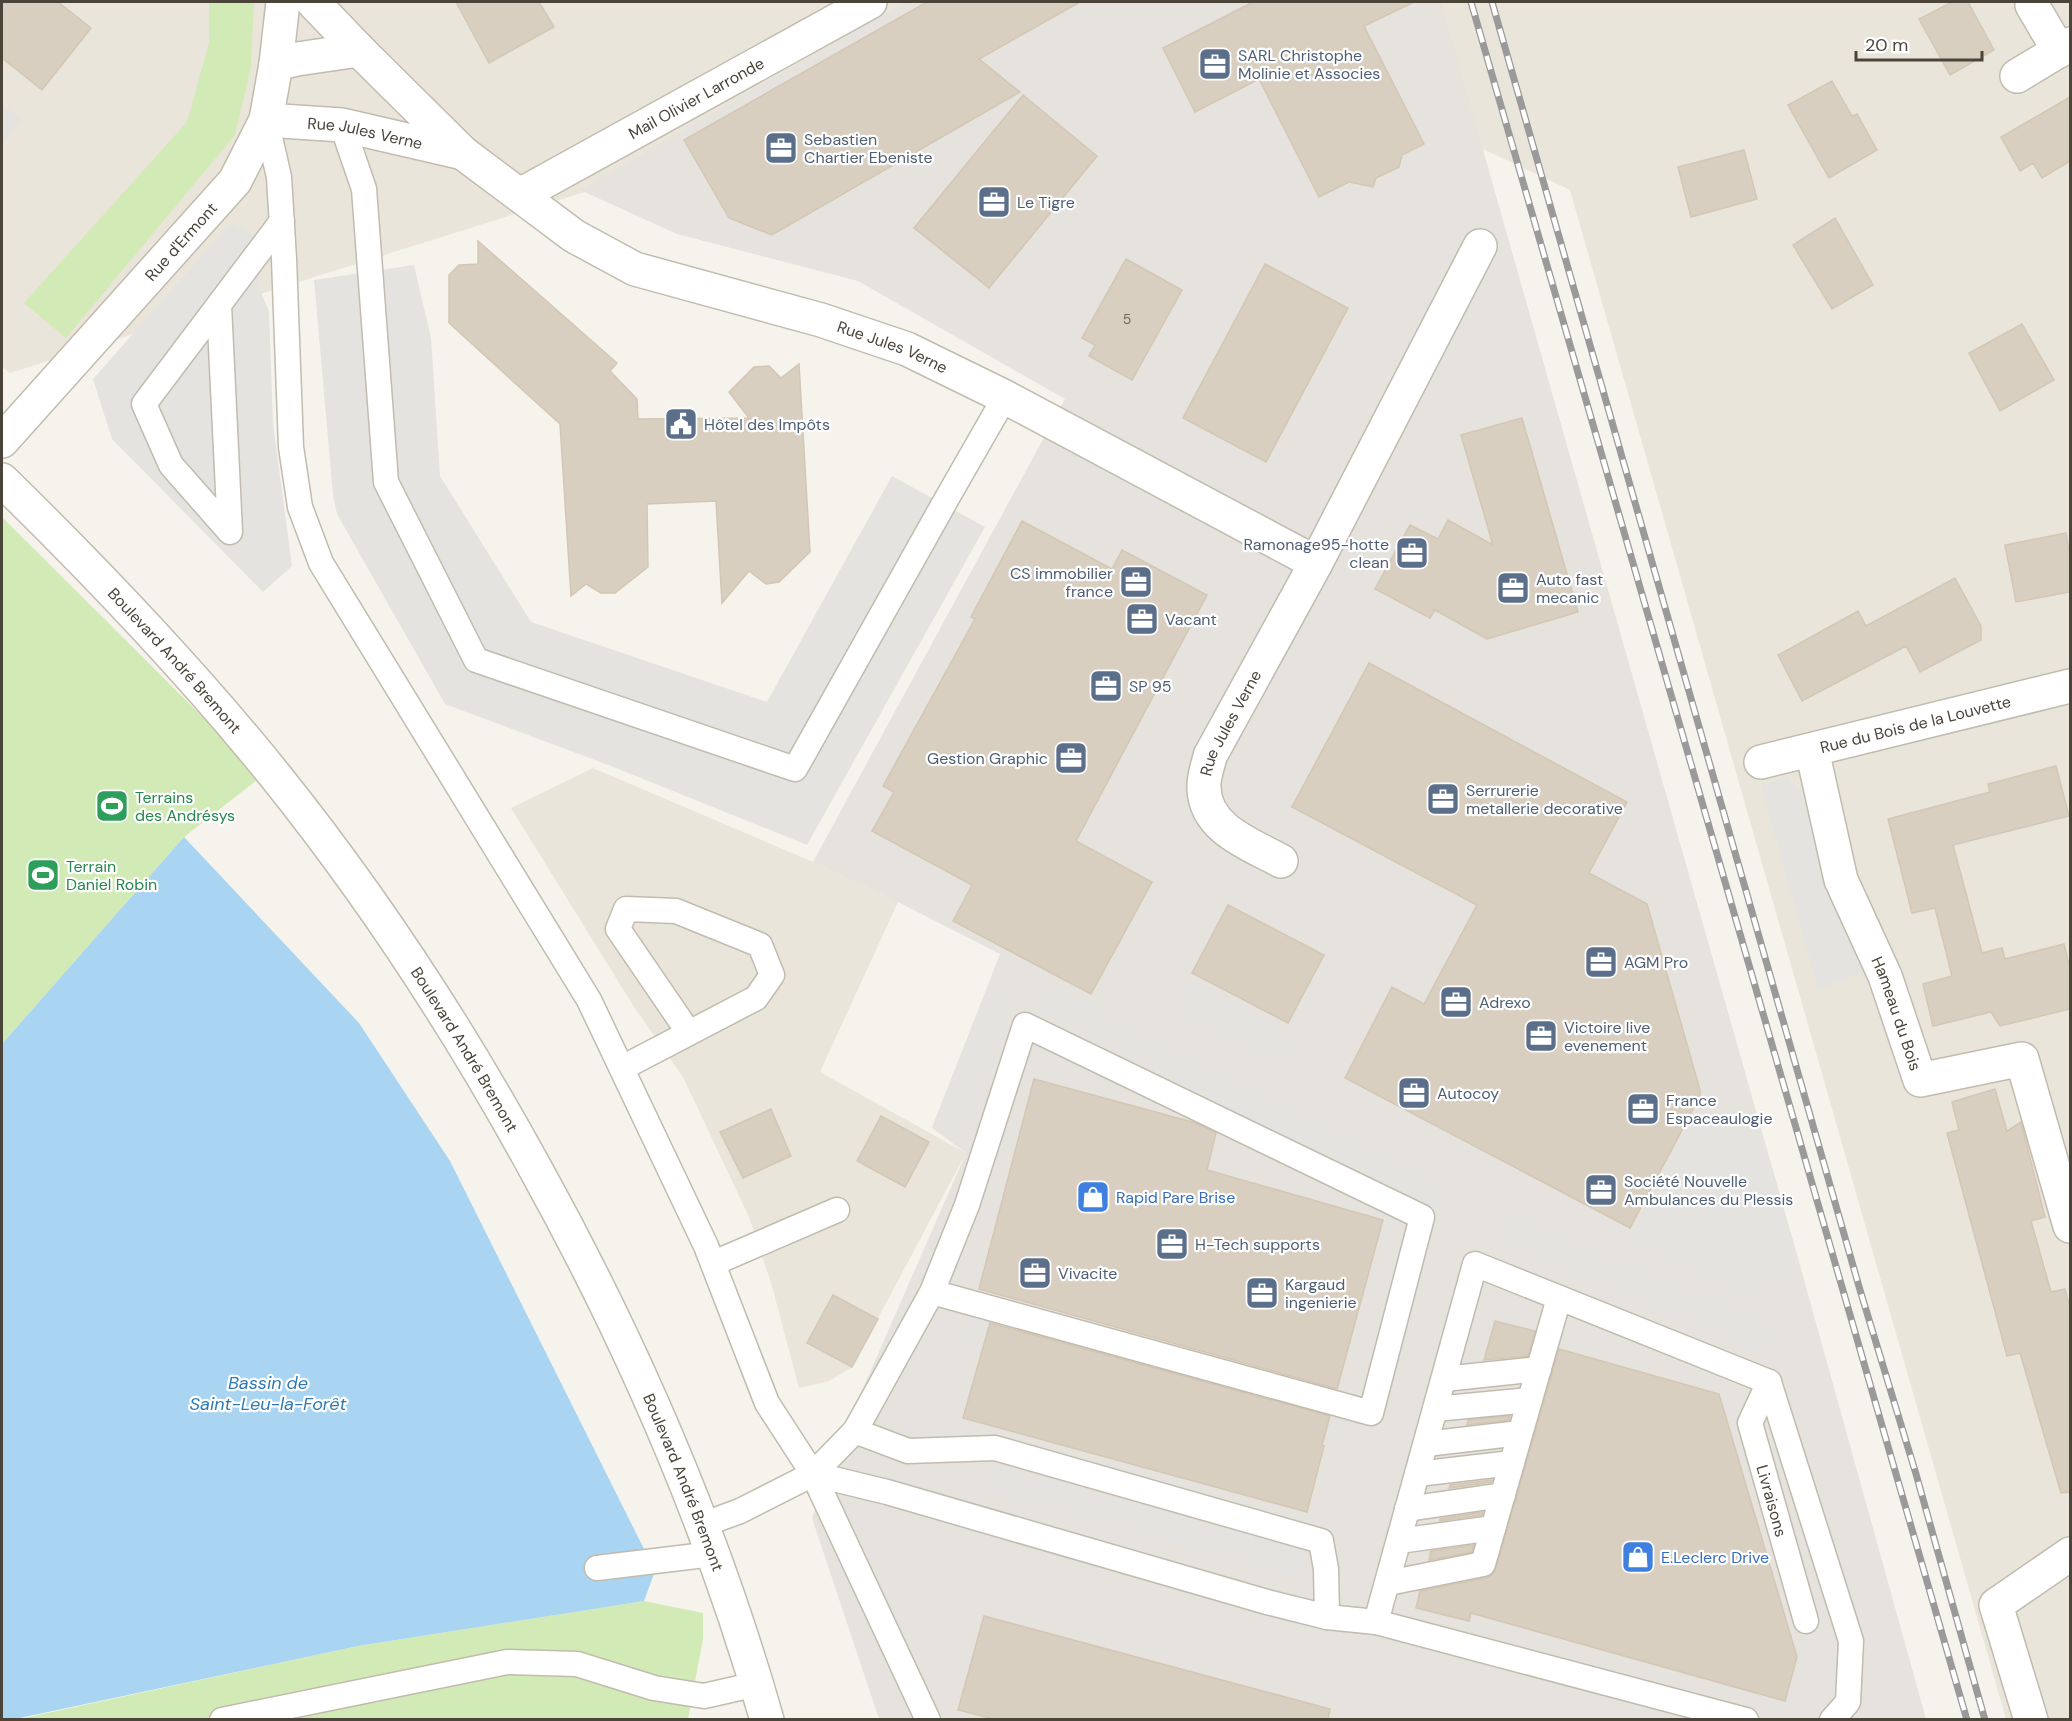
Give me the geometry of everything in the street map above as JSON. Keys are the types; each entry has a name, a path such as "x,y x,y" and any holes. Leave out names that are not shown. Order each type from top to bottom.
{"street":[{"name":"Rue d'Ermont","path":"2,441 235,181 266,120 284,2"},
{"name":"Rue Jules Verne","path":"313,2 463,153 574,236 636,268 821,320 907,349 1005,397 1316,563"},
{"name":"Mail Olivier Larronde","path":"520,195 870,2"},
{"path":"2017,76 2065,47 2032,5"},
{"path":"276,64 359,50"},
{"name":"Rue Jules Verne","path":"266,120 342,125 463,153"},
{"name":"Rue Jules Verne","path":"1281,861 1224,829 1209,813 1203,788 1210,756 1316,563 1480,246"},
{"name":"Boulevard André Bremont","path":"2,480 100,578 221,711 316,828 410,959 471,1056 510,1122 581,1253 628,1351 708,1539 760,1708"},
{"name":"Rue du Bois de la Louvette","path":"1761,762 2070,686"},
{"name":"Hameau du Bois","path":"1812,750 1841,880 1886,976 1920,1080 2022,1059 2070,1226"},
{"path":"2031,1719 1996,1605 2070,1554"}],"lane":[{"path":"266,120 279,177 291,447 300,507 321,563 589,1000 714,1263 767,1403 813,1474 928,1719"},
{"path":"342,125 364,189 386,482 476,660 795,769 1005,397"},
{"path":"219,305 230,532 171,465 144,404 282,221"},
{"path":"622,1068 689,1033 756,998 772,975 760,945 676,911 626,909 618,929 689,1033"},
{"path":"597,1568 708,1539 740,1511 813,1474 855,1431 933,1292 967,1206 1025,1025 1422,1217 1371,1413 933,1292"},
{"path":"714,1263 837,1210"},
{"path":"1376,1622 1475,1264 1769,1382 1851,1641 1848,1702 1832,1719"},
{"path":"1388,1582 1483,1564 1559,1298"},
{"path":"1444,1379 1539,1369"},
{"name":"Livraisons","path":"1769,1382 1750,1423 1806,1621"},
{"path":"1435,1409 1530,1400"},
{"path":"855,1431 908,1451 995,1448 1321,1541 1326,1569 1327,1617"},
{"path":"1425,1444 1521,1433"},
{"path":"1417,1474 1512,1463"},
{"path":"813,1474 887,1492 1256,1599 1327,1617 1376,1622 1746,1719"},
{"path":"1407,1509 1503,1495"},
{"path":"1399,1541 1493,1528"},
{"path":"222,1719 507,1662 577,1664 654,1688 760,1708"}],"shaded area":[{"path":"2,2 2070,2 2070,1719 2006,1719 1570,190 1178,5 10,373 2,367"},
{"path":"905,2 1441,2 1801,1269 1926,1719 879,1719 812,1518 857,1402 966,1153 932,1128 1000,954 813,862 1065,399 858,281 677,234 580,190"},
{"path":"2,104 22,120 2,145"},
{"path":"231,223 253,233 259,288 269,311 273,424 292,566 263,592 112,439 93,379"},
{"path":"414,265 431,338 440,476 531,622 767,702 892,476 985,527 807,845 611,766 445,704 337,514 333,495 314,280"},
{"path":"593,768 813,862 898,902 820,1072 966,1153 852,1367 829,1381 799,1388 772,1286 749,1217 683,1077 634,1007 511,808"},
{"path":"1788,776 1802,792 1835,909 1866,971 1818,989 1761,785"},
{"path":"1041,977 1446,1187 1435,1216 1027,1006"},
{"path":"990,981 1019,992 964,1137 933,1125"},
{"path":"1191,981 1300,1037 1287,1072 1170,1013"},
{"path":"1696,1113 1732,1133 1760,1126 1801,1269 1753,1300 1629,1244"},
{"path":"1503,1209 1780,1325 1767,1356 1490,1240"},
{"path":"969,1311 1358,1420 1349,1453 960,1344"},
{"path":"992,1464 1308,1551 1300,1578 984,1491"}],"green space":[{"path":"209,2 254,2 251,67 235,135 66,338 24,303 187,122 209,43"},
{"name":"Terrains des Andrésys","path":"2,517 262,776 184,837 2,1044"},
{"path":"644,1601 703,1613 703,1639 688,1719 15,1720 358,1646"}],"water":[{"name":"Bassin de Saint-Leu-la-Forêt","path":"184,837 359,1023 450,1161 655,1571 644,1601 358,1646 2,1720 2,1044"}],"building":[{"path":"2,2 58,2 91,28 42,90 2,58"},
{"path":"456,2 539,2 554,27 489,63"},
{"path":"927,2 1080,2 979,59 1020,92 772,235 729,218 684,140"},
{"path":"1253,2 1414,2 1364,26 1424,144 1402,155 1399,167 1376,178 1373,187 1349,182 1319,197 1259,79 1195,112 1163,48"},
{"path":"1952,2 1968,2 1994,50 1950,75 1919,19"},
{"path":"1832,81 1852,116 1857,114 1877,150 1829,178 1788,105"},
{"path":"1023,95 1097,156 989,288 914,228"},
{"path":"2070,97 2070,161 2042,178 2033,163 2020,171 2001,137"},
{"path":"1744,150 1757,199 1691,217 1678,167"},
{"path":"1835,218 1873,285 1832,309 1793,245"},
{"name":"Hôtel des Impôts","path":"478,241 617,363 610,371 637,399 638,419 749,418 729,392 754,367 769,366 781,378 799,364 810,552 779,582 766,584 749,571 722,603 716,501 647,504 648,567 615,593 601,593 586,584 571,596 560,424 449,323 449,275 459,265 478,264"},
{"path":"1126,259 1182,290 1132,380 1089,356 1095,345 1082,338"},
{"path":"1265,264 1348,308 1266,462 1183,418"},
{"path":"2022,324 2054,380 2000,411 1969,353"},
{"path":"1522,418 1578,612 1487,639 1435,610 1430,618 1375,589 1410,525 1438,539 1448,520 1493,545 1461,435"},
{"path":"1022,521 1112,569 1122,550 1207,595 1076,841 1152,882 1091,994 953,921 972,885 872,831 894,792 883,786 975,619 971,617"},
{"path":"2066,533 2070,557 2070,592 2016,602 2005,545"},
{"path":"1955,578 1981,626 1981,640 1920,672 1906,646 1802,701 1778,655 1858,611 1866,626"},
{"path":"1369,663 1627,802 1589,873 1647,904 1700,1090 1700,1096 1630,1228 1345,1078 1392,987 1424,1004 1477,905 1292,807"},
{"path":"2056,766 2069,816 1953,845 1982,953 2002,948 2005,959 2064,944 2070,969 2070,1009 2000,1026 1991,1012 1933,1026 1923,984 1952,976 1935,908 1912,913 1888,819 1990,792 1988,784"},
{"path":"1228,905 1324,955 1288,1023 1192,973"},
{"path":"1034,1079 1196,1123 1216,1133 1207,1170 1383,1220 1337,1389 979,1289"},
{"path":"1995,1089 2007,1131 2021,1122 2045,1217 2031,1221 2051,1292 2065,1289 2070,1307 2070,1492 2061,1493 2020,1353 2007,1356 1947,1133 1959,1130 1952,1102"},
{"path":"771,1109 791,1156 743,1178 720,1132"},
{"path":"881,1116 929,1142 905,1187 857,1161"},
{"path":"833,1295 878,1319 852,1367 807,1343"},
{"path":"1495,1321 1535,1331 1528,1356 1484,1360"},
{"path":"990,1323 1330,1416 1307,1512 963,1418"},
{"name":"E.Leclerc Drive","path":"1559,1349 1719,1394 1797,1657 1785,1701 1471,1613 1469,1621 1416,1608 1420,1591 1486,1578 1492,1575 1496,1568"},
{"path":"1510,1416 1509,1420 1467,1425 1468,1420"},
{"path":"1492,1480 1492,1482 1449,1488 1450,1485"},
{"path":"1483,1512 1482,1515 1440,1521 1440,1519"},
{"path":"1474,1545 1472,1552 1429,1560 1431,1551"},
{"path":"984,1616 1330,1709 1328,1719 994,1719 958,1710"}],"railway":[{"path":"1471,2 1967,1720"},
{"path":"1492,2 1985,1720"}],"place":[{"name":"SARL Christophe Molinie et Associes","path":"1215,64"},
{"name":"Sebastien Chartier Ebeniste","path":"781,148"},
{"name":"Le Tigre","path":"994,202"},
{"name":"Hôtel des Impôts","path":"681,424"},
{"name":"Ramonage95-hotte clean","path":"1412,553"},
{"name":"CS immobilier france","path":"1136,582"},
{"name":"Auto fast mecanic","path":"1513,588"},
{"name":"Vacant","path":"1142,619"},
{"name":"SP 95","path":"1106,686"},
{"name":"Gestion Graphic","path":"1071,758"},
{"name":"Serrurerie metallerie decorative","path":"1443,799"},
{"name":"Terrains des Andrésys","path":"112,806"},
{"name":"Terrain Daniel Robin","path":"43,875"},
{"name":"AGM Pro","path":"1601,962"},
{"name":"Adrexo","path":"1456,1002"},
{"name":"Victoire live evenement","path":"1541,1036"},
{"name":"Autocoy","path":"1414,1093"},
{"name":"France Espaceaulogie","path":"1643,1109"},
{"name":"Société Nouvelle Ambulances du Plessis","path":"1601,1190"},
{"name":"Rapid Pare Brise","path":"1093,1197"},
{"name":"H-Tech supports","path":"1172,1244"},
{"name":"Vivacite","path":"1035,1273"},
{"name":"Kargaud ingenierie","path":"1262,1293"},
{"name":"E.Leclerc Drive","path":"1638,1557"}]}
